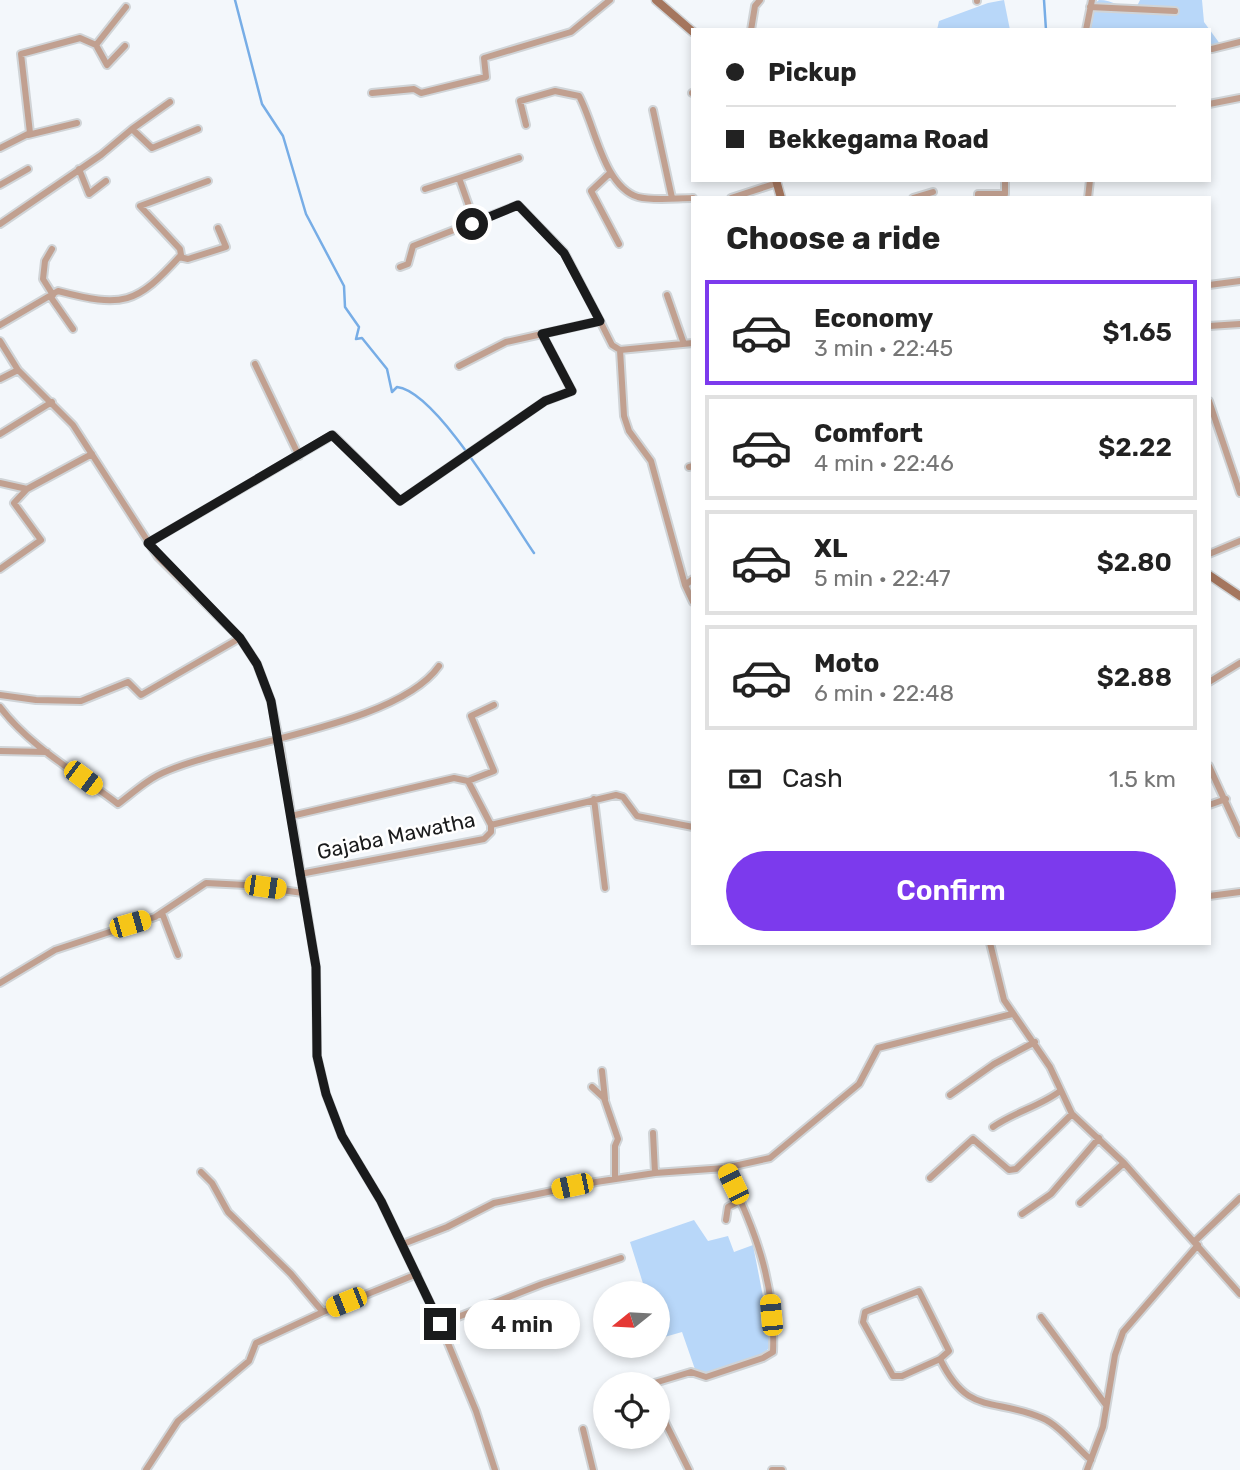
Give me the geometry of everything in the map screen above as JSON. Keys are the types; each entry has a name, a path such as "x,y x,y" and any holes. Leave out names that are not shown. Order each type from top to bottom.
{"street":[{"path":"372,93 414,89 421,93 486,77 484,58 570,32 610,0"},
{"path":"656,0 691,30"},
{"path":"751,28 755,6 760,0"},
{"path":"1086,28 1091,4 1175,11"},
{"path":"96,45 127,8"},
{"path":"28,135 31,125 21,54 80,38 96,45 107,65 125,46"},
{"path":"1212,49 1240,42"},
{"path":"526,125 520,101 555,91 579,96 590,116 609,174 638,197 691,198"},
{"path":"1211,104 1240,98"},
{"path":"0,224 170,102"},
{"path":"653,110 672,198"},
{"path":"0,148 28,135 77,123"},
{"path":"132,130 152,148 198,129"},
{"path":"425,189 519,158"},
{"path":"0,185 28,169"},
{"path":"79,169 89,194 106,181"},
{"path":"609,174 591,191 619,244"},
{"path":"459,178 475,223"},
{"path":"0,326 58,291 94,300 119,302 135,297 160,279 179,257 180,248 140,206 208,181"},
{"path":"737,196 777,182"},
{"path":"978,196 1005,194 1005,182"},
{"path":"920,196 933,192"},
{"path":"400,267 408,264 413,246 518,205 564,253 612,345 620,350 691,343"},
{"path":"179,257 188,259 226,247 218,228"},
{"path":"52,249 45,261 43,279 74,329"},
{"path":"1211,285 1240,281"},
{"path":"667,295 684,344"},
{"path":"459,366 506,342 600,321"},
{"path":"1211,327 1240,324"},
{"path":"148,543 332,435 400,501 545,401 572,391 542,334"},
{"path":"0,341 18,370 73,425 148,543 240,638 257,664 271,701 279,739 316,967 317,1056 326,1094 342,1136 403,1244 440,1324 476,1411 495,1470"},
{"path":"620,350 624,416 629,431 651,461 685,585 691,598"},
{"path":"254,364 299,456"},
{"path":"0,379 18,370"},
{"path":"0,434 52,402"},
{"path":"1211,407 1240,494"},
{"path":"0,569 41,540 14,503 27,489 92,454"},
{"path":"0,483 27,489"},
{"path":"1211,553 1240,541"},
{"path":"1211,576 1240,596"},
{"path":"685,585 691,580"},
{"path":"0,695 36,701 81,701 128,682 141,695 240,638"},
{"path":"1211,681 1240,663"},
{"path":"0,707 10,721 118,804 169,770 279,739 410,695 429,681 439,666"},
{"path":"291,816 454,778 468,781 494,771 471,716 494,705"},
{"path":"0,751 48,752"},
{"path":"1211,770 1240,834"},
{"name":"Gajaba Mawatha","path":"300,874 484,839 491,832 491,825 468,781"},
{"name":"Gajaba Mawatha","path":"491,825 616,795 624,797 637,816 691,827"},
{"path":"594,799 604,888"},
{"path":"1211,804 1226,799"},
{"path":"0,983 54,950 162,913 206,883 246,885 303,893"},
{"path":"1211,896 1240,892"},
{"path":"162,913 178,955"},
{"path":"990,945 1004,1000 1035,1042 1072,1114 1124,1163 1240,1294"},
{"path":"403,1244 447,1227 487,1204 615,1179 725,1168 764,1160 859,1084 878,1048 1012,1014"},
{"path":"950,1094 994,1064 1035,1042"},
{"path":"601,1071 605,1101 618,1139 615,1146 615,1179"},
{"path":"592,1087 605,1101"},
{"path":"993,1127 1032,1104 1047,1101 1060,1090"},
{"path":"930,1178 973,1139 1009,1170 1016,1169 1072,1114"},
{"path":"653,1133 655,1173"},
{"path":"1021,1214 1051,1194 1099,1138"},
{"path":"1080,1203 1124,1163"},
{"path":"670,1378 691,1372 706,1377 773,1352 769,1292 759,1242 725,1168"},
{"path":"201,1172 212,1183 228,1212 256,1237 323,1312"},
{"path":"1087,1470 1103,1427 1123,1332 1240,1198"},
{"path":"726,1220 729,1207 741,1200"},
{"path":"440,1324 542,1284 621,1258"},
{"path":"146,1470 178,1421 249,1360 256,1343 323,1312 417,1274"},
{"path":"919,1291 949,1351 940,1359 902,1376 893,1376 863,1322 865,1312 919,1291"},
{"path":"1041,1317 1106,1405"},
{"path":"940,1359 959,1391 991,1407 1045,1419 1091,1460"},
{"path":"583,1429 593,1470"},
{"path":"670,1432 689,1470"},
{"path":"772,1470 782,1470"}],"shaded area":[{"path":"1004,0 1010,28 937,28 939,21"},
{"path":"1099,0 1109,1 1135,10 1140,0 1202,0 1204,22 1208,28 1089,28 1095,3"},
{"path":"1211,32 1223,48 1211,53"},
{"path":"694,1220 708,1241 728,1236 734,1252 753,1245 772,1343 767,1350 749,1361 697,1375 682,1332 670,1335 670,1281 642,1281 630,1242"}],"waterway":[{"path":"235,0 262,104 283,136 306,214 344,286 345,307 359,327 356,339 362,338 387,369 392,392 397,387 413,394 432,410 451,432 534,553"},
{"path":"1044,0 1046,28"}],"route":[{"path":"440,1324 381,1201 342,1136 326,1094 317,1056 316,967 271,701 257,664 240,638 148,543 332,435 400,501 545,401 572,391 542,334 600,321 564,253 518,205 472,224"}]}
